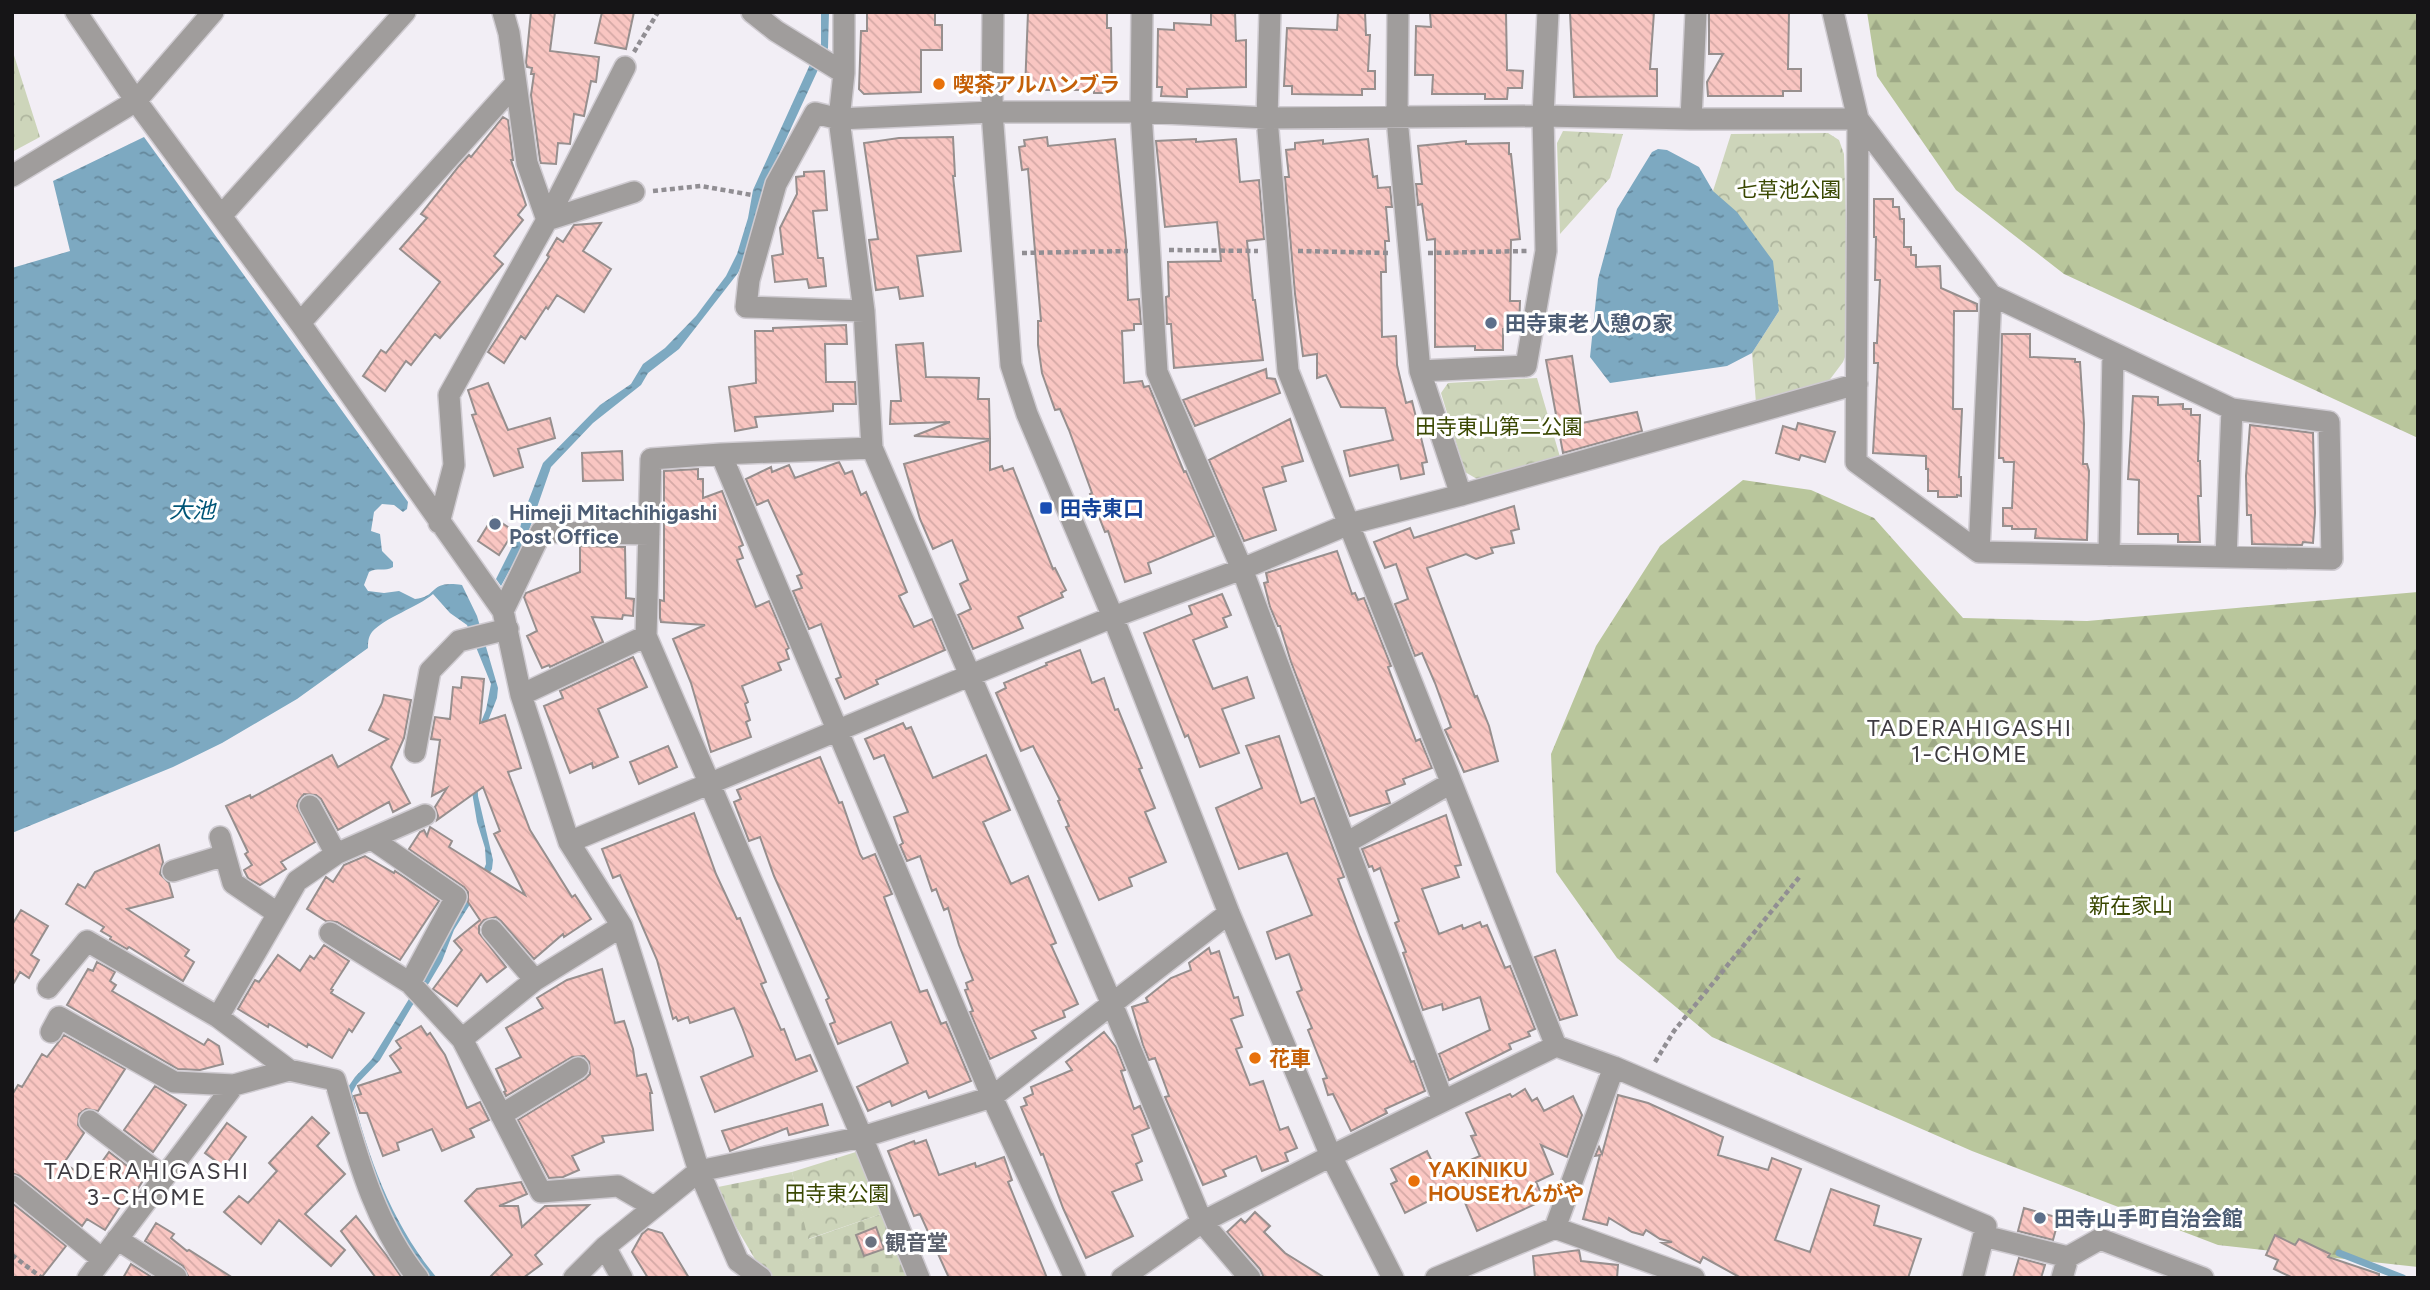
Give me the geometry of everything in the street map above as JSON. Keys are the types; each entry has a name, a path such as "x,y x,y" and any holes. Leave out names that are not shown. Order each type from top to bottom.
{"street":[{"path":"76,12 136,101 300,323 505,620 520,695 569,842 622,926 699,1171 738,1261 761,1278"},
{"path":"12,176 136,101 213,12"},
{"path":"221,216 405,12"},
{"path":"503,12 509,33 527,163 547,220"},
{"path":"752,12 776,32 844,73"},
{"path":"844,12 844,73 839,119 864,311 872,448 1112,1004 1202,1222 1250,1278"},
{"path":"993,12 992,112 1011,365 1027,414 1113,617 1229,913 1331,1156 1393,1278"},
{"path":"1142,12 1141,112 1157,372 1242,569 1443,1101"},
{"path":"1270,12 1267,118 1288,371 1556,1046"},
{"path":"1398,12 1397,118 1420,371 1461,495"},
{"path":"1420,371 1526,366 1546,251 1543,116 1548,12"},
{"path":"1691,119 1696,12"},
{"path":"1833,12 1858,119 1856,462 1979,552 2332,559 2329,422 2232,409 1991,295 1858,119"},
{"path":"439,523 454,465 449,395 547,220 625,67"},
{"path":"300,323 515,83"},
{"path":"864,311 746,307 749,280 776,184 815,113 839,119 992,112 1141,112 1267,118 1543,116 1858,119"},
{"path":"547,220 634,192"},
{"path":"1979,552 1991,295"},
{"path":"2109,555 2113,353"},
{"path":"569,842 1113,617 1242,569 1349,524 1857,384"},
{"path":"2226,557 2232,409"},
{"path":"872,448 720,453 651,459 646,636 862,1137 919,1278"},
{"path":"720,453 992,1097 1075,1278"},
{"path":"415,752 430,671 459,641 505,620 541,532 649,534"},
{"path":"520,695 646,636"},
{"path":"1346,843 1451,783"},
{"path":"310,806 336,854"},
{"path":"218,1017 297,881 336,854 425,815"},
{"path":"372,839 456,897 416,989"},
{"path":"173,869 222,846 233,883 277,913"},
{"path":"574,1278 605,1247 699,1171 862,1137 992,1097 1229,913"},
{"path":"462,1039 535,980 622,926"},
{"path":"492,930 535,980"},
{"path":"330,933 416,989 462,1039 541,1192 618,1186 654,1207"},
{"path":"48,989 87,941 218,1017 289,1070 335,1080 361,1168 387,1233 418,1278"},
{"path":"51,1032 59,1017 174,1082 234,1085 289,1070"},
{"path":"1122,1278 1202,1222 1556,1046 1614,1067 1986,1226 1973,1278"},
{"path":"1555,1228 1614,1067"},
{"path":"502,1115 578,1068"},
{"path":"88,1278 234,1085"},
{"path":"90,1121 164,1177"},
{"path":"12,1186 102,1259"},
{"path":"1436,1278 1555,1228 1695,1278"},
{"path":"1984,1236 2068,1257 2100,1239 2203,1278"},
{"path":"117,1239 176,1277"},
{"path":"605,1247 622,1278"},
{"path":"2062,1278 2068,1257"}],"path":[{"path":"625,67 658,12"},
{"path":"634,192 701,186 748,194"},
{"path":"1644,1080 1674,1031 1801,875"},
{"path":"12,1255 42,1278"}],"green space":[{"path":"1867,12 2418,12 2418,438 2064,274 1956,190 1877,76"},
{"path":"12,49 40,137 12,152"},
{"path":"1563,131 1623,134 1610,178 1560,234 1557,143"},
{"name":"七草池公園","path":"1828,133 1839,140 1844,154 1850,345 1843,362 1825,386 1756,403 1752,353 1779,311 1713,191 1731,134"},
{"name":"田寺東山第二公園","path":"1537,378 1560,457 1477,479 1465,472 1441,393 1448,383"},
{"name":"新在家山","path":"1743,480 1811,490 1874,518 1963,618 2087,621 2418,592 2418,1267 2218,1245 1972,1151 1712,1037 1617,958 1556,872 1551,754 1596,646 1660,546"},
{"name":"田寺東公園","path":"859,1151 884,1213 808,1239 792,1172"},
{"path":"792,1172 809,1239 884,1213 909,1278 773,1278 762,1271 713,1188"}],"water":[{"path":"821,12 829,12 828,48 769,176 752,243 738,273 679,349 648,373 641,385 593,423 551,467 525,542 501,586 496,579 519,533 543,463 600,405 631,384 643,364 665,348 696,316 726,276 737,254 753,190 817,49 821,46"},
{"name":"大池","path":"144,137 408,502 407,509 403,512 394,505 382,504 374,512 371,531 380,534 382,551 393,562 393,567 369,572 364,585 368,591 399,591 415,599 423,598 444,585 462,585 477,616 498,688 486,726 477,774 478,796 493,860 492,869 454,930 442,961 429,983 380,1060 352,1093 366,1143 384,1190 407,1236 437,1278 426,1278 398,1239 344,1093 372,1059 420,981 464,895 481,876 486,864 471,786 478,729 486,710 491,684 467,625 450,613 433,594 377,627 370,636 368,648 297,699 222,743 173,767 12,833 12,268 70,251 53,181"},
{"path":"1658,149 1667,150 1699,167 1713,191 1737,212 1773,261 1779,311 1752,353 1727,366 1610,383 1590,357 1598,279 1617,209 1652,152"}],"building":[{"path":"531,12 555,12 550,51 599,57 596,82 591,81 584,116 574,114 570,144 558,143 556,164 541,163 540,160 531,95 534,74 531,74 532,68 527,67 526,63"},
{"path":"602,12 634,12 626,49 595,43"},
{"path":"867,12 935,12 935,25 942,25 942,50 921,50 921,92 864,94 859,89 861,31 867,31"},
{"path":"1028,12 1107,12 1107,28 1111,28 1112,93 1094,93 1094,90 1025,90"},
{"path":"1211,12 1235,12 1236,41 1246,40 1246,87 1187,89 1187,97 1161,96 1162,87 1157,87 1158,29 1174,30 1174,23 1211,25"},
{"path":"1338,12 1365,12 1366,35 1370,35 1368,71 1375,71 1375,89 1362,89 1362,95 1292,94 1292,86 1284,86 1287,28 1337,30"},
{"path":"1430,12 1506,12 1507,70 1523,71 1522,88 1508,88 1507,99 1485,99 1485,94 1432,94 1433,75 1415,75 1416,26 1431,27"},
{"path":"1570,12 1654,12 1650,69 1657,69 1657,96 1574,97"},
{"path":"1709,12 1789,12 1788,69 1801,69 1801,91 1783,91 1783,96 1708,96 1707,82 1723,54 1709,54"},
{"path":"503,117 508,120 511,160 526,205 518,215 523,220 494,256 503,264 440,338 435,334 411,365 406,361 385,391 363,376 381,350 386,353 440,282 400,249 427,218 421,214"},
{"path":"953,137 953,176 961,251 917,256 923,296 900,299 898,287 876,290 869,240 878,239 864,143 899,138"},
{"path":"1047,137 1048,146 1115,139 1126,242 1128,300 1139,299 1141,324 1134,324 1134,330 1122,331 1124,383 1142,381 1144,387 1149,386 1214,536 1148,563 1151,573 1125,582 1108,531 1105,532 1090,494 1092,493 1069,430 1060,409 1055,410 1042,373 1038,345 1038,321 1041,321 1028,169 1022,170 1019,147 1025,146 1024,140"},
{"path":"1196,139 1196,142 1236,139 1240,182 1259,180 1264,239 1247,241 1263,360 1174,368 1171,324 1167,324 1168,262 1221,261 1217,222 1165,227 1156,141"},
{"path":"1368,139 1373,177 1377,176 1378,188 1390,187 1392,207 1386,207 1389,241 1385,241 1386,272 1381,272 1382,337 1396,336 1397,365 1406,403 1412,401 1427,462 1422,463 1424,474 1401,479 1398,465 1350,476 1344,451 1393,440 1385,408 1341,407 1326,375 1317,378 1317,354 1303,356 1295,294 1285,177 1289,177 1286,150 1295,149 1295,143 1323,140 1323,144"},
{"path":"1466,141 1466,144 1509,143 1511,154 1520,239 1511,240 1510,301 1520,301 1519,328 1503,329 1503,350 1475,350 1475,346 1435,347 1435,239 1427,240 1422,204 1418,205 1416,184 1422,184 1418,146"},
{"path":"824,171 827,210 813,211 818,258 823,258 826,286 809,288 807,279 775,282 772,256 783,254 780,228 797,194 796,177 804,176 804,172"},
{"path":"1874,199 1893,199 1893,207 1899,207 1900,219 1904,219 1904,247 1911,247 1911,255 1916,255 1916,267 1940,266 1941,288 1977,304 1977,311 1954,311 1953,409 1962,409 1959,477 1961,496 1938,497 1938,491 1928,491 1926,456 1873,453 1878,363 1874,363 1874,343 1877,343 1880,280 1875,280"},
{"path":"601,223 583,251 611,269 584,312 557,295 525,339 521,336 504,363 488,352 549,257 547,255 557,238 563,242 574,225"},
{"path":"846,325 847,344 825,344 826,382 855,382 856,404 833,404 833,411 755,417 757,427 735,431 729,387 756,383 755,331"},
{"path":"2002,334 2030,334 2030,357 2075,359 2075,362 2080,362 2084,424 2083,464 2087,464 2089,471 2087,540 2035,538 2036,529 2012,529 2012,526 2003,526 2003,508 2012,508 2014,462 2004,462 2003,458 1999,458"},
{"path":"923,343 926,377 979,378 978,399 989,399 990,439 914,436 950,422 890,424 891,401 901,401 896,345"},
{"path":"1572,356 1582,423 1637,412 1642,431 1563,453 1546,360"},
{"path":"1266,369 1267,378 1275,379 1280,393 1195,426 1183,400"},
{"path":"488,383 508,430 550,418 555,438 518,449 523,467 494,476 472,415 476,414 468,390"},
{"path":"2133,396 2158,397 2158,405 2183,404 2183,409 2191,409 2191,415 2200,415 2200,542 2178,542 2178,534 2138,534 2139,480 2128,479"},
{"path":"1290,419 1303,461 1282,467 1286,481 1263,488 1276,530 1244,541 1209,460"},
{"path":"1798,423 1835,432 1825,462 1801,455 1799,460 1776,453 1783,426 1796,430"},
{"path":"2250,425 2313,433 2313,543 2252,544 2251,515 2247,515 2246,476"},
{"path":"990,440 990,470 1002,466 1004,471 1013,468 1053,569 1055,568 1066,590 1061,593 1063,597 1018,617 1023,628 973,649 958,615 971,609 960,584 968,580 952,540 933,549 920,519 904,464"},
{"path":"622,451 623,480 583,481 582,453"},
{"path":"839,462 845,474 852,471 861,495 866,492 907,592 899,596 914,627 932,619 945,650 876,680 878,684 845,699 836,679 841,677 821,624 809,629 793,591 802,588 797,576 802,574 768,500 757,505 746,479 771,467 772,472 789,465 795,478"},
{"path":"698,469 698,479 703,479 703,498 722,491 743,545 739,547 743,558 737,560 756,607 769,601 789,648 786,650 789,659 778,663 781,670 742,686 748,702 745,704 750,720 746,722 751,737 711,752 691,683 673,639 705,625 661,622 660,618 660,600 664,601 664,471"},
{"path":"1514,506 1519,529 1511,531 1514,543 1491,548 1493,553 1476,559 1466,554 1427,568 1475,697 1477,696 1489,726 1498,761 1464,772 1445,730 1451,727 1435,683 1422,653 1415,656 1395,604 1408,599 1396,564 1385,568 1374,542 1410,528 1414,538"},
{"path":"493,517 514,531 499,555 478,541"},
{"path":"580,546 625,547 626,598 634,599 633,616 623,615 622,619 592,617 603,642 550,667 549,665 542,668 527,636 537,631 524,597 526,593 580,572"},
{"path":"1337,551 1352,594 1355,593 1358,600 1364,598 1391,666 1388,667 1416,741 1420,739 1432,768 1403,779 1405,784 1386,791 1390,803 1350,816 1291,662 1280,626 1270,607 1264,583 1268,582 1266,573"},
{"path":"1222,594 1231,615 1223,618 1227,627 1193,640 1213,689 1247,677 1254,698 1222,709 1239,753 1200,767 1188,735 1185,737 1144,633 1192,614 1189,606"},
{"path":"1080,650 1092,683 1104,678 1115,710 1118,709 1142,768 1139,769 1155,808 1145,812 1166,862 1129,878 1132,886 1099,900 1066,827 1069,826 1058,801 1060,800 1033,746 1021,751 996,693 1006,688 1004,683"},
{"path":"633,657 647,687 598,709 618,757 593,768 592,763 570,773 544,706 563,698 560,691"},
{"path":"462,677 484,679 480,723 505,715 521,768 508,772 530,830 572,897 575,895 591,919 564,937 563,934 534,959 496,917 484,920 479,926 479,933 506,967 487,982 481,974 457,1006 433,989 462,950 454,941 480,920 468,902 468,892 464,887 409,849 420,832 424,830 427,836 430,827 452,841 449,847 525,895 494,834 500,831 483,787 437,820 435,807 447,788 432,796 440,740 431,739 435,717 450,719 453,687 461,688"},
{"path":"384,695 411,700 404,738 391,767 410,803 393,812 389,802 338,830 321,799 316,795 304,794 297,806 315,842 281,862 286,869 260,885 248,878 244,870 252,865 226,806 250,795 251,798 332,755 338,767 388,739 369,730"},
{"path":"903,723 906,729 911,727 933,778 986,755 1010,810 983,822 1011,884 1028,876 1056,943 1051,945 1078,1004 1063,1011 1065,1017 1032,1031 1036,1038 990,1059 970,1012 973,1011 965,990 968,989 966,983 973,980 948,908 944,910 936,889 932,891 920,856 907,861 900,845 903,843 894,817 908,812 884,755 874,759 865,739"},
{"path":"1279,736 1301,803 1314,798 1344,877 1338,879 1425,1091 1385,1109 1387,1113 1351,1131 1333,1094 1328,1095 1323,1079 1327,1078 1308,1030 1312,1028 1297,992 1302,990 1289,954 1276,959 1267,932 1312,915 1287,853 1239,869 1216,808 1262,788 1246,746"},
{"path":"668,746 677,767 639,784 630,762"},
{"path":"820,757 839,803 842,802 860,854 863,859 875,854 892,894 884,897 920,992 927,990 941,1024 946,1022 971,1081 929,1098 926,1091 892,1106 890,1101 868,1111 857,1087 908,1063 891,1022 838,1044 830,1024 835,1022 826,1000 829,998 774,876 760,837 749,841 734,802 741,799 737,790"},
{"path":"694,813 716,874 737,919 740,918 766,982 761,984 781,1030 784,1029 796,1060 810,1055 817,1071 715,1112 701,1077 753,1056 734,1008 690,1023 688,1017 678,1021 676,1017 673,1019 657,960 620,875 613,878 602,849"},
{"path":"1446,815 1461,865 1455,866 1459,877 1422,889 1439,934 1462,925 1463,929 1480,922 1482,927 1487,925 1505,968 1510,966 1535,1029 1528,1032 1530,1036 1509,1044 1511,1049 1449,1080 1439,1054 1490,1030 1480,997 1443,1010 1442,1004 1423,1010 1403,953 1406,952 1395,923 1399,921 1380,868 1374,871 1372,866 1369,867 1362,849"},
{"path":"159,845 163,862 160,874 169,883 173,897 127,909 189,950 185,956 194,962 183,981 129,947 127,949 110,939 111,937 101,931 104,927 66,904 78,884 85,888 95,872"},
{"path":"365,856 394,873 395,871 439,901 400,960 337,922 326,921 307,909 326,877 333,882 344,865"},
{"path":"21,910 48,926 31,955 39,960 29,978 20,972 12,986 12,925"},
{"path":"324,945 349,961 331,993 364,1013 352,1032 349,1029 332,1058 238,1009 255,980 259,982 278,955 300,971 310,956 314,959"},
{"path":"1209,948 1211,954 1219,951 1234,998 1238,997 1243,1015 1231,1019 1242,1047 1236,1049 1250,1085 1263,1081 1280,1130 1288,1127 1297,1148 1285,1153 1288,1161 1262,1171 1256,1156 1223,1170 1226,1176 1203,1185 1165,1097 1169,1096 1155,1058 1149,1060 1143,1045 1132,1007 1148,1002 1146,998 1171,978 1191,970 1189,963"},
{"path":"1555,950 1577,1015 1560,1020 1535,957"},
{"path":"97,962 115,972 110,981 116,985 112,991 204,1045 208,1039 219,1046 223,1064 200,1070 178,1069 67,1005 88,969 93,971"},
{"path":"602,969 615,1023 624,1021 633,1049 637,1076 646,1074 652,1093 653,1130 602,1136 604,1142 572,1156 579,1170 563,1177 549,1178 518,1120 585,1079 590,1074 589,1062 584,1056 572,1057 506,1096 496,1069 521,1057 506,1028 543,1008 537,998 567,980"},
{"path":"421,1026 427,1035 430,1033 445,1055 467,1108 480,1102 489,1120 470,1129 474,1137 442,1151 432,1129 397,1143 399,1150 383,1156 367,1113 360,1113 354,1096 361,1094 358,1086 401,1072 390,1056 401,1048 396,1041"},
{"path":"1104,1032 1116,1047 1125,1070 1121,1071 1134,1109 1140,1106 1149,1128 1132,1135 1142,1161 1136,1164 1142,1180 1112,1192 1133,1236 1086,1258 1021,1107 1027,1105 1024,1098 1033,1094 1031,1087 1072,1070 1066,1062"},
{"path":"64,1035 125,1069 98,1111 86,1109 79,1114 78,1125 84,1133 64,1163 89,1180 109,1152 144,1179 135,1193 131,1190 105,1230 87,1219 82,1226 20,1176 12,1173 12,1095 18,1085 22,1087 42,1054 47,1057"},
{"path":"155,1086 186,1105 153,1152 124,1130"},
{"path":"1525,1089 1532,1101 1537,1098 1544,1111 1573,1096 1582,1115 1567,1157 1541,1145 1553,1174 1536,1182 1544,1200 1477,1231 1458,1186 1405,1213 1391,1184 1397,1181 1391,1169 1427,1151 1438,1174 1480,1156 1471,1136 1476,1135 1466,1113 1510,1094 1512,1097"},
{"path":"1618,1095 1648,1103 1723,1137 1718,1155 1768,1170 1772,1158 1801,1169 1775,1240 1810,1252 1831,1189 1879,1206 1874,1225 1921,1239 1908,1278 1741,1278 1703,1257 1700,1263 1662,1243 1672,1242 1660,1239 1646,1230 1643,1235 1632,1232 1609,1218 1607,1225 1583,1219 1600,1155 1595,1156 1599,1147 1602,1154"},
{"path":"822,1104 828,1125 789,1135 787,1128 730,1151 722,1131"},
{"path":"312,1117 329,1133 317,1146 345,1174 305,1214 345,1250 331,1266 279,1220 261,1244 224,1212 239,1196 248,1203 277,1171 269,1163"},
{"path":"227,1123 246,1137 224,1167 205,1153"},
{"path":"926,1140 939,1175 975,1163 976,1167 1004,1157 1012,1180 1008,1182 1047,1278 949,1278 920,1214 914,1216 888,1151 914,1141 915,1144"},
{"path":"521,1182 527,1194 499,1206 518,1206 522,1227 545,1206 589,1205 535,1255 542,1264 523,1278 489,1278 512,1255 465,1201 477,1189"},
{"path":"12,1203 66,1246 41,1278 12,1278"},
{"path":"2024,1208 2059,1218 2053,1240 2018,1231"},
{"path":"1255,1212 1270,1226 1264,1232 1285,1253 1325,1278 1264,1278 1260,1269 1227,1232 1241,1219 1245,1223"},
{"path":"356,1216 402,1278 376,1278 341,1231"},
{"path":"156,1223 174,1234 171,1238 187,1251 233,1278 189,1278 183,1266 145,1241"},
{"path":"876,1227 884,1249 864,1256 856,1235"},
{"path":"648,1229 662,1233 689,1278 648,1278 632,1252"},
{"path":"2275,1235 2295,1245 2299,1239 2330,1254 2328,1257 2379,1274 2379,1278 2293,1278 2274,1269 2278,1260 2266,1255"},
{"path":"1579,1250 1581,1261 1618,1265 1617,1278 1535,1278 1533,1256"},
{"path":"2019,1258 2045,1265 2041,1278 2013,1278"},
{"path":"131,1264 153,1278 123,1278"}],"waterway":[{"path":"2339,1253 2403,1278"}],"place":[{"name":"喫茶アルハンブラ","path":"939,84"},
{"name":"田寺東老人憩の家","path":"1491,323"},
{"name":"田寺東口","path":"1046,508"},
{"name":"Himeji Mitachihigashi Post Office","path":"495,524"},
{"name":"花車","path":"1255,1058"},
{"name":"YAKINIKU HOUSEれんがや","path":"1414,1181"},
{"name":"田寺山手町自治会館","path":"2040,1218"},
{"name":"観音堂","path":"871,1242"}],"district":[{"name":"TADERAHIGASHI 1-CHOME","path":"1970,741"},
{"name":"TADERAHIGASHI 3-CHOME","path":"147,1184"}]}
